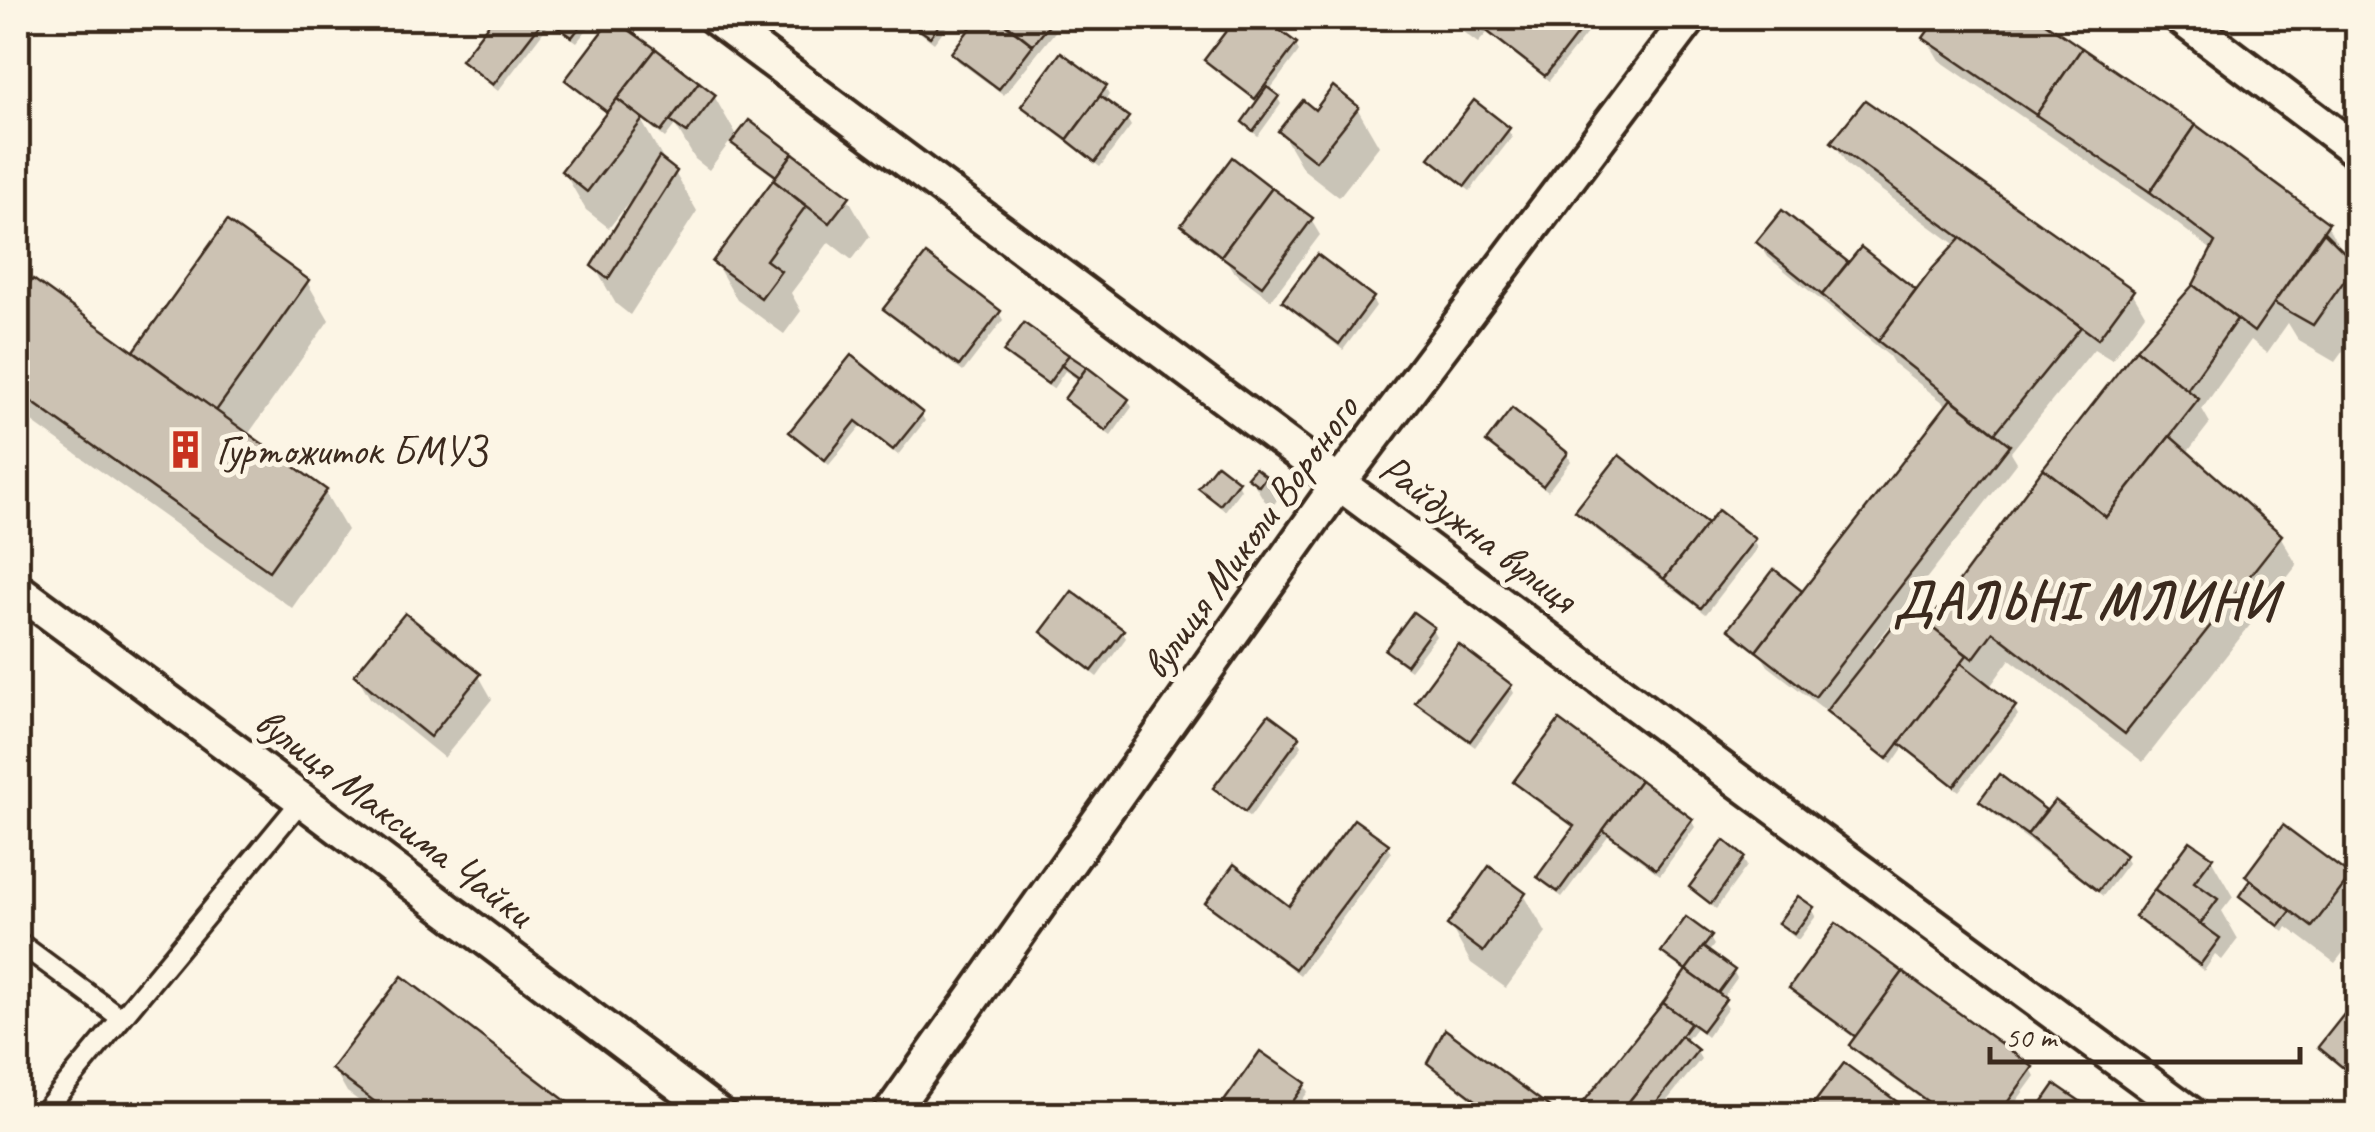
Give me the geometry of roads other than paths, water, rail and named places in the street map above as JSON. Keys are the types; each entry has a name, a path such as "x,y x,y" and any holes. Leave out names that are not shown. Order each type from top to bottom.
{"street":[{"name":"Райдужна вулиця","path":"715,18 2191,1114"},
{"name":"вулиця Миколи Вороного","path":"890,1114 1340,483 1690,18"},
{"path":"2180,18 2358,152"},
{"name":"вулиця Максима Чайки","path":"18,590 718,1114"}],"lane":[{"path":"42,1114 302,800"},
{"path":"18,942 121,1018"}],"place":[{"name":"Гуртожиток БМУЗ","path":"186,450"}],"district":[{"name":"ДАЛЬНІ МЛИНИ","path":"2086,601"}]}
